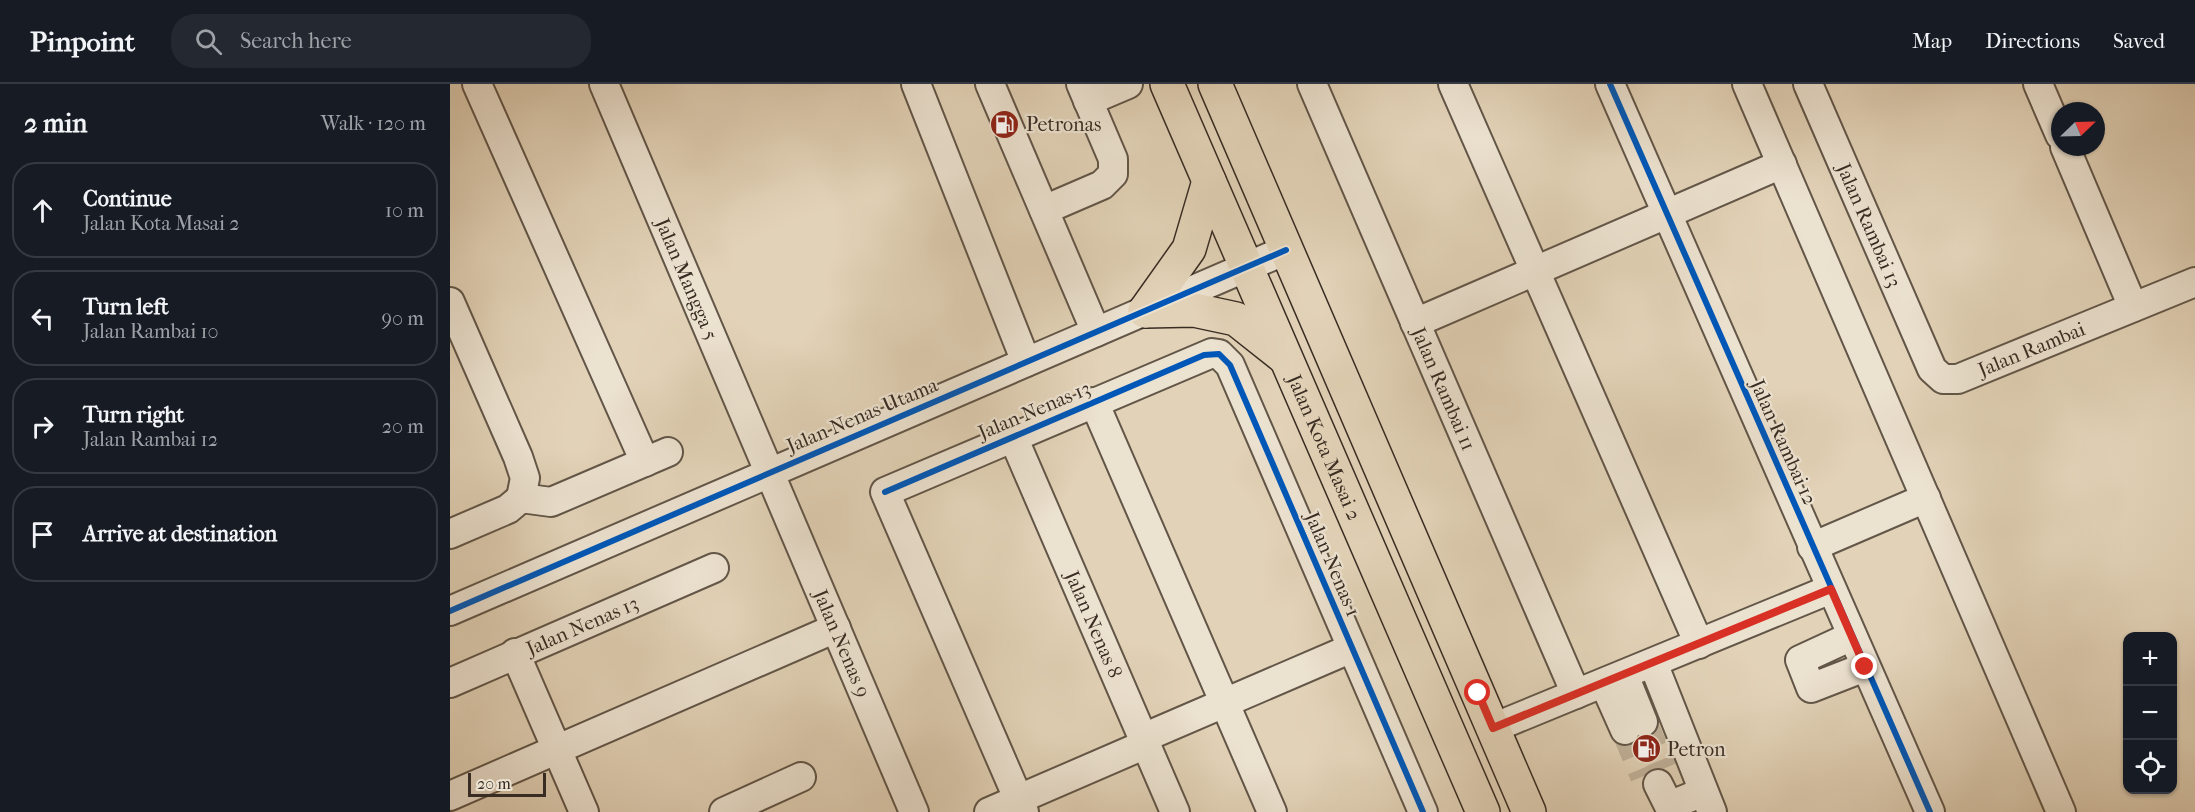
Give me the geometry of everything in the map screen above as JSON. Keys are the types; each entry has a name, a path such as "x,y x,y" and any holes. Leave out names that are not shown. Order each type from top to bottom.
{"main road":[{"name":"Jalan Kota Masai 2","path":"1167,84 1483,812"},
{"path":"1215,84 1530,812"},
{"path":"1145,311 1189,249 1209,181"},
{"path":"1145,311 1194,310 1236,320 1286,358"}],"street":[{"path":"477,84 656,457 551,502 521,498"},
{"name":"Jalan Mangga 5","path":"604,84 771,472"},
{"path":"916,84 1026,362"},
{"path":"990,84 1096,332"},
{"path":"1044,210 1102,185 1113,174 1113,159 1084,93 1128,84"},
{"name":"Jalan Rambai 11","path":"1312,84 1576,694"},
{"path":"1453,84 1699,644"},
{"name":"Jalan Rambai 12","path":"1610,84 1930,812"},
{"path":"1747,84 2061,812"},
{"name":"Jalan Rambai 13","path":"1808,84 1932,367"},
{"path":"2038,84 2051,114"},
{"path":"2069,156 2133,307"},
{"path":"1415,323 1782,164"},
{"name":"Jalan Nenas Utama","path":"450,611 1287,250"},
{"name":"Jalan Rambai","path":"1932,367 1943,379 1958,379 2195,282"},
{"path":"450,302 525,478 521,498 508,509 450,534"},
{"name":"Jalan Nenas 1","path":"1196,358 1212,353 1219,354 1230,365 1423,812"},
{"name":"Jalan Nenas 13","path":"1021,806 885,492 1196,358"},
{"path":"1094,402 1272,812"},
{"name":"Jalan Nenas 8","path":"1013,437 1175,812"},
{"name":"Jalan Nenas 9","path":"771,472 915,812"},
{"path":"1812,547 1926,498"},
{"name":"Jalan Nenas 13","path":"450,683 714,568"},
{"path":"1493,728 1831,589"},
{"path":"450,796 836,628"},
{"path":"1852,636 1800,660 1811,688 1865,667"},
{"path":"989,812 1021,806 1145,741 1224,703 1352,648"},
{"path":"515,653 584,812"},
{"path":"1653,663 1707,802 1669,806 1655,776"},
{"path":"1614,679 1634,726"},
{"path":"724,812 801,777"}],"tunnel":[{"path":"1643,722 1663,769"},
{"path":"1625,730 1644,776"}],"cycle path":[{"path":"1610,84 1930,812"},
{"path":"450,611 1286,250"},
{"path":"885,492 1204,355 1219,354 1230,365 1423,812"}],"place":[{"name":"Petronas","path":"1005,124"},
{"name":"Petron","path":"1646,749"}],"route":[{"path":"1478,693 1493,728 1831,589 1865,667"}]}
